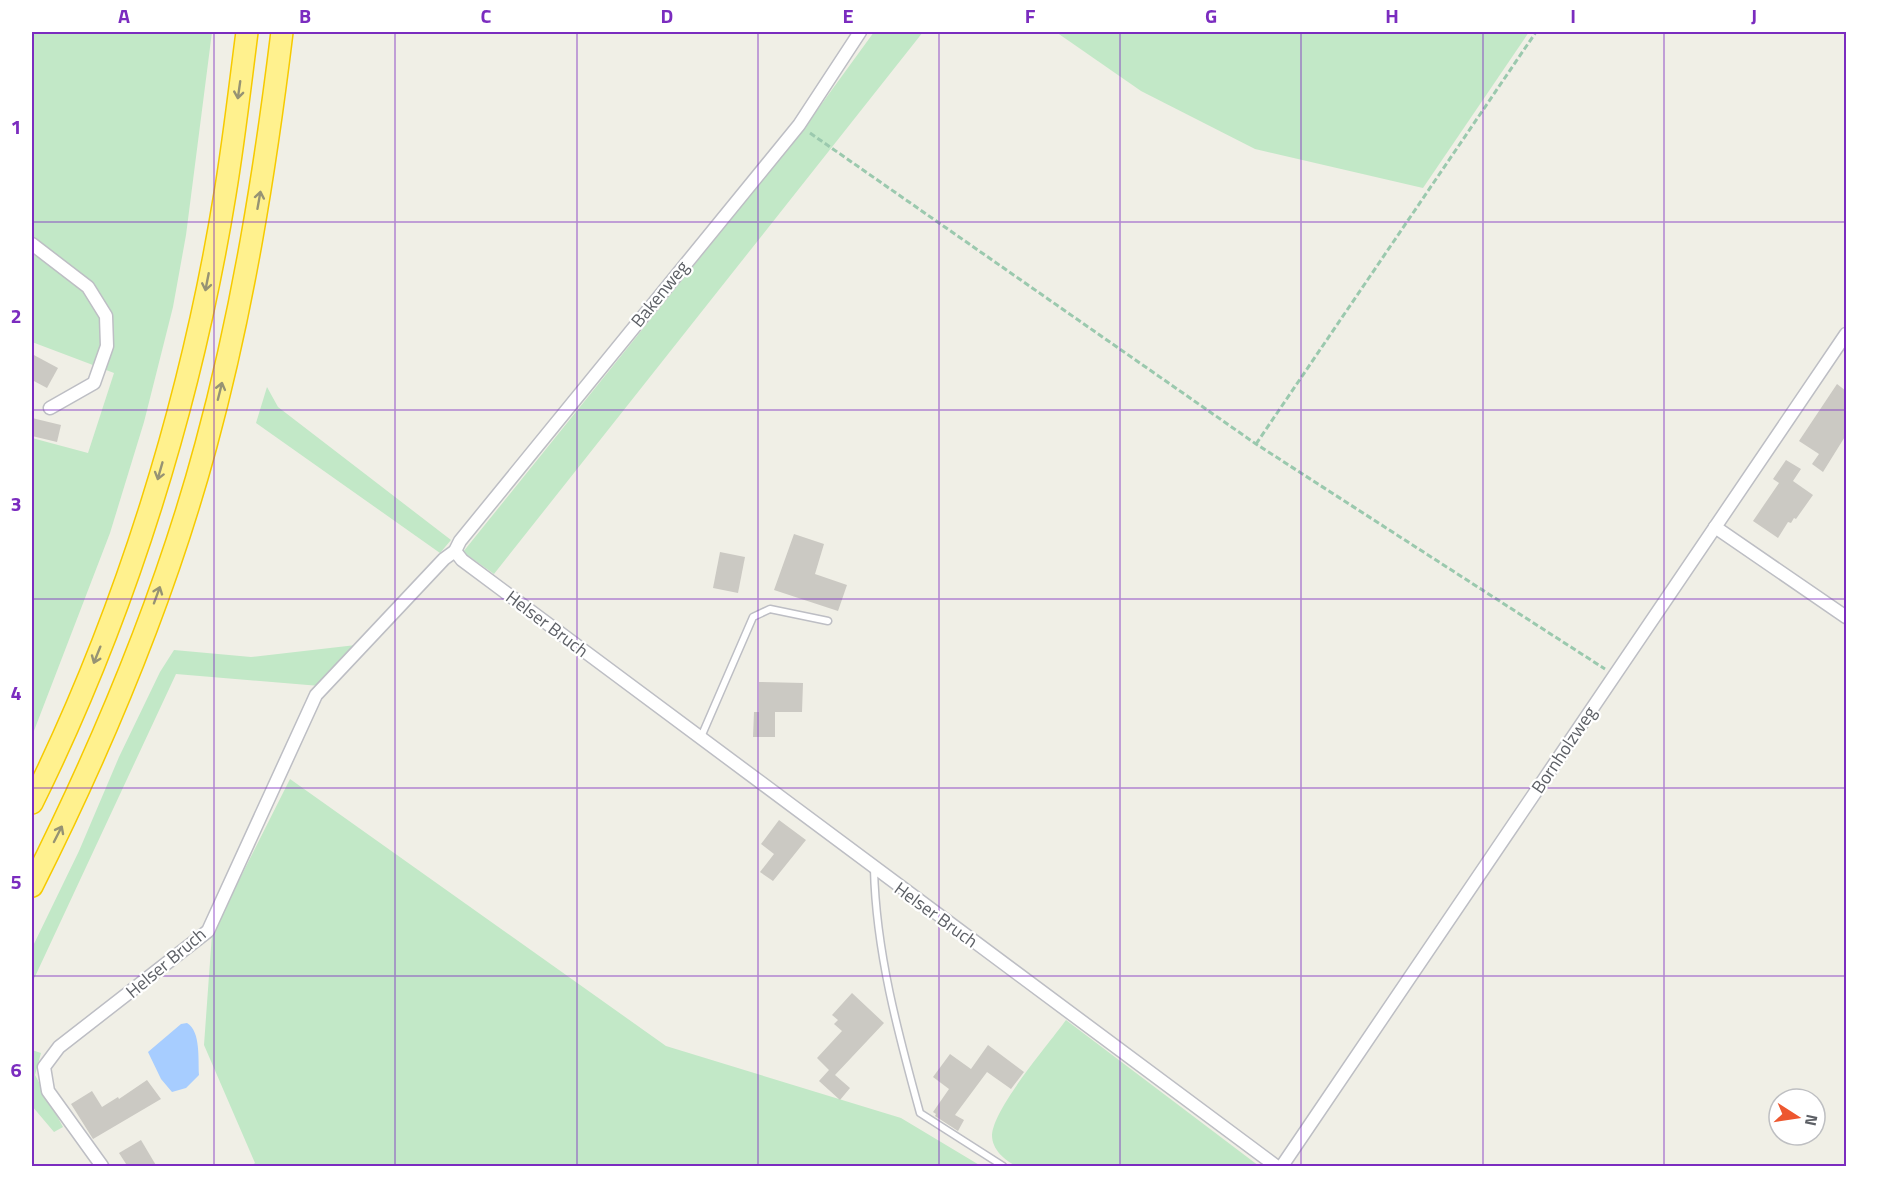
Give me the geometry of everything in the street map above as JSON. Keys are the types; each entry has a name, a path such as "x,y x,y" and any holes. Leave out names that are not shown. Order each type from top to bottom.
{"highway":[{"path":"32,803 54,757 111,620 148,515 178,408 202,310 225,194 247,32"},
{"path":"32,886 66,817 130,670 161,584 205,447 247,270 267,150 282,32"}],"street":[{"name":"Bakenweg","path":"455,551 460,541 799,125 860,32"},
{"path":"32,244 88,288 106,316 107,346 94,383 50,408"},
{"name":"Bornholzweg","path":"1282,1167 1846,334"},
{"path":"1715,527 1846,617"},
{"name":"Helser Bruch","path":"102,1167 48,1091 44,1066 59,1047 208,931 316,695 444,559 455,551 462,560 700,739 1276,1167"}],"lane":[{"path":"700,739 753,617 770,609 828,621"},
{"path":"874,869 875,915 900,1040 920,1113 1003,1167"}],"path":[{"path":"1256,444 1536,32"},
{"path":"799,125 1256,444 1614,675"}],"green space":[{"path":"32,32 212,32 186,235 173,307 144,422 110,533 32,736 32,438 88,453 114,373 32,342"},
{"path":"874,32 923,32 494,574 463,552 799,135"},
{"path":"1056,32 1529,32 1423,188 1255,149 1141,91"},
{"path":"267,387 278,407 451,540 440,553 256,423"},
{"path":"356,645 320,686 176,674 32,983 32,948 79,851 119,757 160,672 174,650 251,657"},
{"path":"290,779 666,1046 901,1118 981,1166 251,1166 255,1163 204,1045 212,934"},
{"path":"1066,1020 1259,1166 1016,1166 1008,1161 994,1145 992,1135 995,1123 1012,1093"},
{"path":"32,1050 41,1053 35,1075 63,1127 54,1132 32,1106"}],"water":[{"path":"187,1023 195,1032 197,1039 199,1075 186,1088 172,1092 161,1079 148,1052 181,1024"}],"building":[{"path":"32,354 58,368 47,388 32,380"},
{"path":"1837,384 1846,391 1846,435 1823,472 1812,464 1819,454 1799,441"},
{"path":"32,418 61,425 57,442 32,436"},
{"path":"1786,460 1801,469 1793,481 1813,495 1796,519 1794,518 1791,523 1788,522 1778,538 1753,521 1779,483 1773,479"},
{"path":"794,534 824,544 815,574 847,585 838,611 774,590"},
{"path":"720,552 745,557 738,593 713,588"},
{"path":"759,682 803,683 802,712 775,712 775,737 753,737 754,712 759,712"},
{"path":"779,820 806,840 773,881 760,872 774,854 761,844"},
{"path":"852,993 884,1023 835,1075 850,1088 840,1100 819,1081 829,1070 817,1058 842,1031 834,1024 838,1020 832,1015"},
{"path":"988,1045 1024,1072 1011,1089 987,1072 955,1115 964,1120 958,1131 935,1116 933,1112 949,1089 933,1077 950,1054 971,1069"},
{"path":"147,1080 161,1099 93,1139 71,1104 92,1091 102,1107 118,1097 119,1099"},
{"path":"141,1140 157,1167 128,1167 119,1153"}]}
